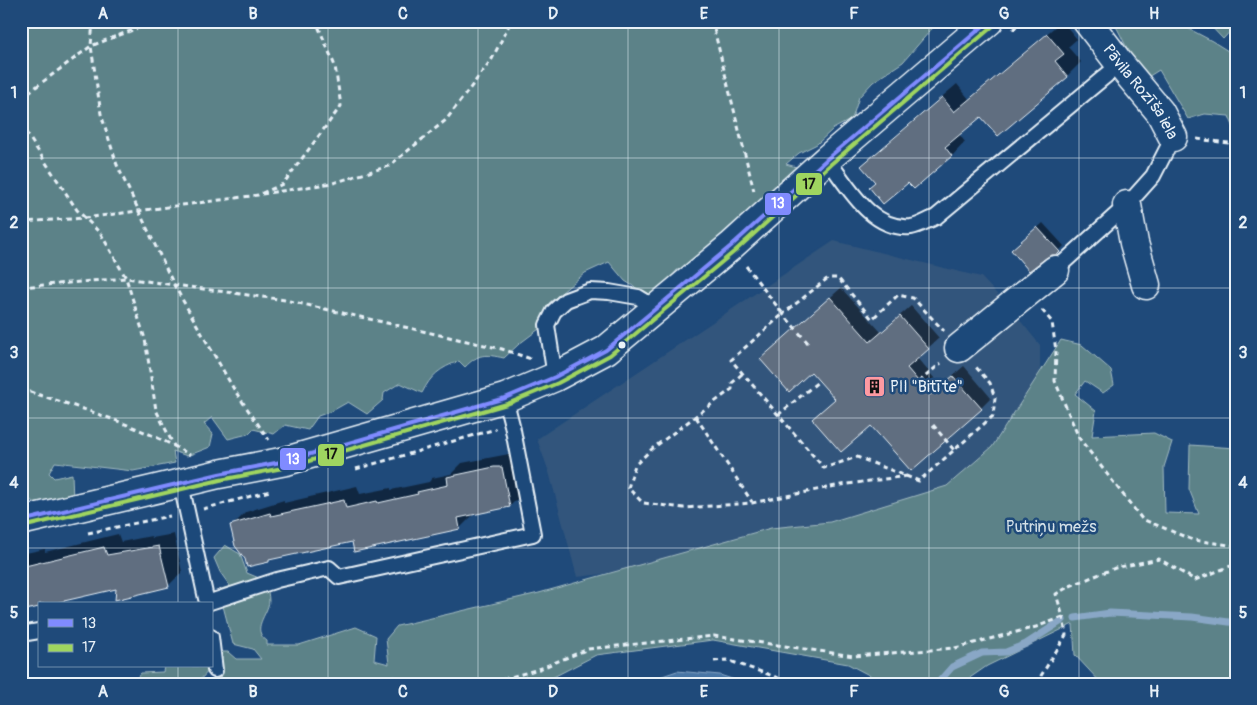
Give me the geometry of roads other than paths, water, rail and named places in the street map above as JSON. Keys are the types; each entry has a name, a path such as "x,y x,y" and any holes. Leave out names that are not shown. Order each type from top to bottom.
{"street":[{"path":"21,521 219,474 286,461 505,398 553,368 606,350 762,218 827,159 989,21"},
{"name":"Pāvila Rozīša iela","path":"1087,21 1160,112 1173,137"},
{"path":"1127,205 1134,243 1146,285"},
{"path":"959,348 1055,270"}],"lane":[{"path":"827,159 862,205 880,221 892,226 912,227 936,217 1120,64"},
{"path":"1055,270 1127,205 1153,176 1173,137"},
{"path":"553,368 547,325 554,311 566,300 590,291 609,292 638,297 656,308"},
{"path":"208,602 277,580 329,568 339,576 533,534 505,398"},
{"path":"180,484 205,602"},
{"path":"21,634 38,630"},
{"path":"212,644 216,670"}],"waterway":[{"path":"1075,618 1110,613 1192,617 1236,623"},
{"path":"937,684 952,667 982,653 1006,652 1026,644 1063,620"}],"place":[{"name":"PII \"Bitīte\"","path":"874,387"}],"park label":[{"name":"Putriņu mežs","path":"1051,527"}]}
